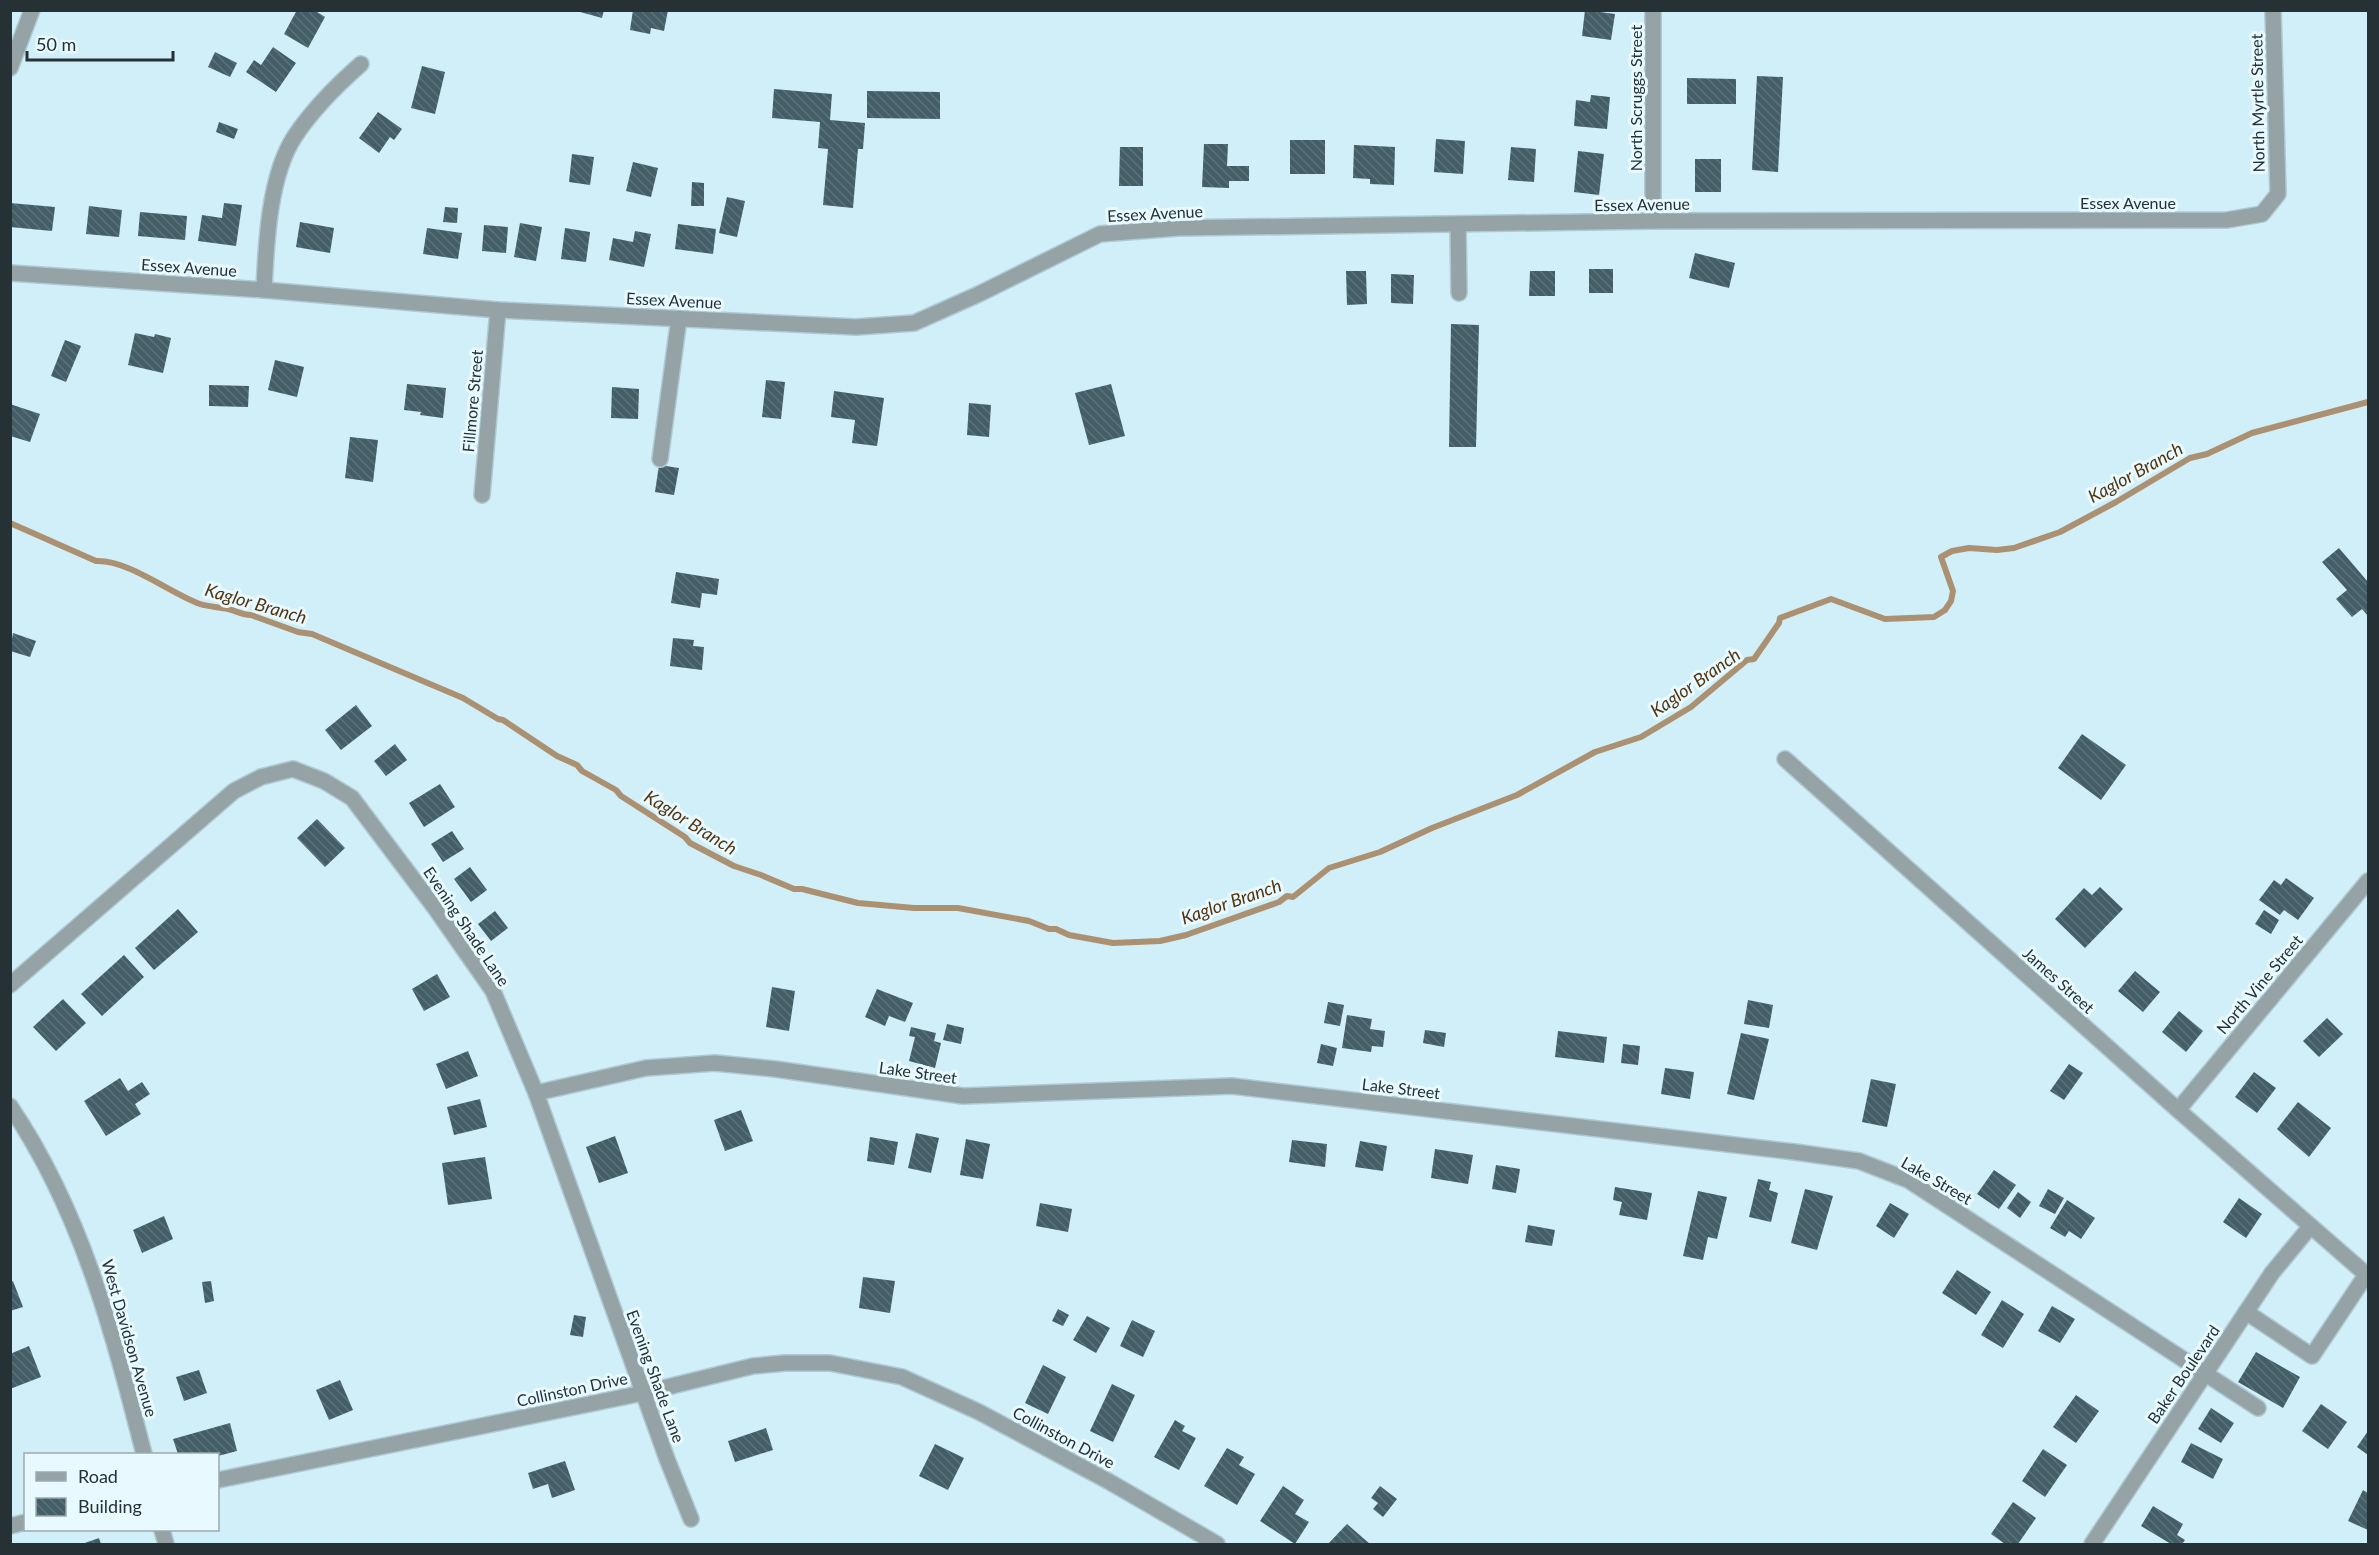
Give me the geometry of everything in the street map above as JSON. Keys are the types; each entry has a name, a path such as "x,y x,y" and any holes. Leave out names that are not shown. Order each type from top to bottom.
{"street":[{"path":"10,68 32,10"},
{"name":"North Scruggs Street","path":"1653,10 1653,221"},
{"name":"North Myrtle Street","path":"2273,10 2278,194"},
{"path":"264,290 274,197 282,166 294,137 334,88 361,64"},
{"name":"Essex Avenue","path":"10,273 264,290 498,310 856,327 915,322 979,294 1100,234 1178,228 1653,221 2227,220 2262,214 2278,194"},
{"path":"1458,224 1459,293"},
{"name":"Fillmore Street","path":"482,495 498,310"},
{"path":"660,459 680,318"},
{"name":"James Street","path":"1785,759 2367,1276"},
{"name":"Evening Shade Lane","path":"10,985 234,791 261,777 293,769 324,781 352,798 383,836 493,991 536,1093 643,1393 691,1519"},
{"name":"North Vine Street","path":"2178,1110 2368,881"},
{"name":"Lake Street","path":"536,1093 646,1068 716,1063 775,1069 963,1096 1232,1086 1859,1161 1908,1180 2258,1408"},
{"name":"West Davidson Avenue","path":"10,1106 58,1188 88,1258 112,1331 143,1453"},
{"name":"Baker Boulevard","path":"2092,1545 2272,1273 2310,1227"},
{"path":"2246,1312 2312,1356 2367,1276"},
{"name":"Collinston Drive","path":"219,1480 643,1393 753,1366 830,1363 902,1377 979,1412 1108,1481 1217,1545"}],"building":[{"path":"297,10 314,10 325,17 308,48 284,34"},
{"path":"573,10 604,10 602,18"},
{"path":"633,10 668,10 664,31 651,28 650,34 630,30"},
{"path":"1585,10 1615,14 1611,40 1582,36"},
{"path":"273,47 296,63 276,92 246,72 254,60 261,65"},
{"path":"215,52 237,63 230,77 208,67"},
{"path":"422,66 445,72 435,114 411,108"},
{"path":"1757,76 1783,77 1778,172 1752,170"},
{"path":"1687,78 1736,79 1736,104 1687,104"},
{"path":"774,89 832,94 830,120 865,123 863,149 858,149 853,208 823,205 828,149 818,148 820,122 772,118"},
{"path":"867,91 940,92 940,119 867,118"},
{"path":"1591,95 1610,97 1607,129 1574,126 1576,100 1590,102"},
{"path":"378,112 402,129 394,140 390,137 379,153 359,138"},
{"path":"219,122 238,129 234,139 216,132"},
{"path":"1436,139 1465,141 1463,174 1434,172"},
{"path":"1290,140 1325,140 1325,174 1290,174"},
{"path":"1204,144 1228,144 1227,166 1249,166 1249,181 1229,181 1229,188 1202,187"},
{"path":"1354,145 1395,147 1394,185 1370,184 1370,179 1353,178"},
{"path":"1120,147 1143,147 1143,186 1119,186"},
{"path":"1511,147 1536,149 1534,182 1508,180"},
{"path":"1578,151 1604,154 1599,195 1574,192"},
{"path":"572,154 594,157 590,185 569,182"},
{"path":"1695,159 1721,159 1721,192 1695,192"},
{"path":"633,162 658,168 651,197 626,191"},
{"path":"692,182 704,183 704,206 691,206"},
{"path":"727,197 745,201 737,237 719,233"},
{"path":"10,203 55,207 52,231 10,227"},
{"path":"224,203 242,205 236,246 198,241 202,215 222,218"},
{"path":"89,206 122,210 119,237 86,234"},
{"path":"445,207 458,208 457,223 443,222"},
{"path":"140,212 187,216 185,240 138,236"},
{"path":"300,222 334,228 330,253 296,247"},
{"path":"520,223 542,227 536,261 514,257"},
{"path":"678,224 716,229 713,254 675,249"},
{"path":"484,225 508,227 506,253 482,251"},
{"path":"427,228 462,233 458,259 423,254"},
{"path":"565,228 590,232 586,262 561,259"},
{"path":"635,231 651,234 644,267 609,260 613,238 633,242"},
{"path":"1695,253 1735,263 1729,288 1689,278"},
{"path":"1589,269 1613,269 1613,293 1589,293"},
{"path":"1346,271 1366,271 1367,304 1347,305"},
{"path":"1530,271 1555,271 1555,296 1529,296"},
{"path":"1391,274 1414,275 1413,304 1391,303"},
{"path":"1451,324 1479,325 1476,447 1449,447"},
{"path":"135,333 171,338 163,373 128,365"},
{"path":"65,340 81,346 66,382 51,376"},
{"path":"275,360 304,367 297,397 268,390"},
{"path":"766,380 785,382 781,419 762,417"},
{"path":"407,384 446,388 443,418 404,410"},
{"path":"1111,384 1125,436 1089,445 1075,393"},
{"path":"209,385 249,386 248,407 209,406"},
{"path":"612,387 639,389 638,419 611,418"},
{"path":"834,391 884,398 877,446 852,443 855,420 831,417"},
{"path":"969,403 991,405 989,437 967,435"},
{"path":"10,404 40,414 30,442 10,436"},
{"path":"350,437 378,440 373,482 345,478"},
{"path":"659,465 679,468 674,495 655,492"},
{"path":"2339,548 2368,582 2368,616 2362,609 2352,617 2336,599 2347,590 2322,562"},
{"path":"676,572 719,579 717,595 702,593 700,608 671,603"},
{"path":"13,633 36,641 30,657 10,651"},
{"path":"673,638 694,640 693,646 704,647 702,670 670,666"},
{"path":"356,705 372,726 341,750 325,730"},
{"path":"2082,734 2126,765 2101,800 2058,768"},
{"path":"395,744 407,760 386,776 374,761"},
{"path":"440,784 455,807 424,827 409,803"},
{"path":"317,819 345,848 325,867 297,838"},
{"path":"452,831 464,849 443,862 431,844"},
{"path":"470,867 487,890 471,902 454,879"},
{"path":"2286,878 2314,898 2298,920 2284,910 2280,915 2259,900 2274,880 2281,885"},
{"path":"2100,887 2123,909 2085,948 2055,919 2084,888 2092,895"},
{"path":"178,909 198,932 154,970 135,948"},
{"path":"2264,910 2279,920 2271,934 2255,924"},
{"path":"495,911 508,928 491,941 478,924"},
{"path":"124,955 144,977 102,1016 81,994"},
{"path":"2135,971 2160,992 2143,1012 2118,991"},
{"path":"437,974 450,997 424,1011 412,989"},
{"path":"772,987 795,991 789,1031 766,1027"},
{"path":"877,989 913,1003 905,1022 889,1016 885,1026 865,1017"},
{"path":"63,999 86,1023 56,1051 33,1027"},
{"path":"1748,1000 1773,1005 1769,1028 1744,1024"},
{"path":"1328,1002 1344,1005 1340,1026 1324,1023"},
{"path":"2179,1011 2203,1031 2186,1052 2162,1032"},
{"path":"1347,1015 1372,1019 1370,1029 1385,1031 1383,1047 1372,1046 1371,1052 1342,1048"},
{"path":"2327,1018 2343,1034 2319,1057 2303,1041"},
{"path":"947,1024 964,1028 961,1044 943,1040"},
{"path":"911,1027 936,1033 934,1041 941,1043 935,1068 909,1061 915,1037 909,1036"},
{"path":"1425,1030 1446,1033 1444,1047 1423,1043"},
{"path":"1558,1031 1607,1037 1604,1063 1555,1057"},
{"path":"1741,1033 1769,1039 1754,1100 1727,1094"},
{"path":"1321,1044 1337,1048 1333,1066 1317,1063"},
{"path":"1623,1044 1640,1046 1638,1065 1621,1063"},
{"path":"468,1051 478,1076 446,1089 436,1064"},
{"path":"2069,1064 2083,1073 2064,1100 2050,1091"},
{"path":"1665,1068 1694,1072 1690,1099 1661,1094"},
{"path":"2254,1072 2276,1088 2257,1113 2235,1097"},
{"path":"120,1078 128,1091 142,1082 150,1094 135,1104 141,1114 106,1136 84,1101"},
{"path":"1871,1079 1896,1084 1887,1127 1862,1122"},
{"path":"480,1099 487,1127 454,1135 447,1107"},
{"path":"2298,1102 2331,1128 2309,1157 2277,1129"},
{"path":"741,1110 753,1141 725,1151 714,1120"},
{"path":"916,1133 939,1138 931,1173 908,1168"},
{"path":"615,1136 628,1173 599,1183 586,1147"},
{"path":"870,1137 898,1142 894,1165 867,1161"},
{"path":"966,1139 990,1144 983,1179 960,1175"},
{"path":"1292,1140 1327,1144 1325,1167 1289,1162"},
{"path":"1360,1141 1387,1146 1383,1171 1355,1167"},
{"path":"1435,1149 1473,1155 1468,1184 1431,1178"},
{"path":"485,1157 492,1199 448,1205 442,1163"},
{"path":"1496,1165 1520,1169 1516,1193 1492,1189"},
{"path":"1994,1170 2016,1185 1999,1209 1977,1194"},
{"path":"1758,1179 1771,1182 1769,1190 1778,1193 1771,1222 1749,1217"},
{"path":"1615,1187 1652,1193 1647,1220 1619,1215 1622,1202 1613,1200"},
{"path":"1805,1189 1833,1196 1817,1250 1791,1243"},
{"path":"2048,1189 2064,1198 2055,1214 2039,1206"},
{"path":"1698,1191 1727,1197 1717,1239 1708,1237 1703,1260 1683,1256"},
{"path":"2018,1192 2031,1202 2020,1218 2007,1208"},
{"path":"2239,1198 2262,1214 2246,1238 2223,1222"},
{"path":"2067,1200 2095,1218 2081,1239 2069,1231 2065,1237 2050,1228"},
{"path":"1040,1203 1072,1209 1068,1232 1036,1226"},
{"path":"1890,1203 1909,1214 1894,1238 1876,1226"},
{"path":"164,1216 173,1239 142,1253 133,1230"},
{"path":"1528,1225 1555,1230 1552,1246 1525,1242"},
{"path":"1957,1270 1991,1292 1976,1315 1942,1293"},
{"path":"863,1277 895,1281 890,1313 859,1308"},
{"path":"13,1281 23,1307 10,1311 10,1282"},
{"path":"211,1281 214,1301 205,1303 202,1282"},
{"path":"2002,1300 2024,1314 2003,1348 1981,1335"},
{"path":"2052,1306 2075,1319 2060,1343 2038,1331"},
{"path":"1058,1309 1069,1315 1063,1326 1052,1321"},
{"path":"574,1315 586,1317 583,1337 570,1335"},
{"path":"1087,1316 1110,1328 1096,1353 1073,1340"},
{"path":"1132,1320 1155,1331 1143,1357 1120,1346"},
{"path":"29,1346 41,1377 10,1389 10,1354"},
{"path":"2256,1352 2300,1377 2283,1408 2238,1382"},
{"path":"1043,1365 1066,1377 1048,1414 1025,1403"},
{"path":"199,1370 207,1393 184,1401 176,1377"},
{"path":"340,1380 353,1410 329,1420 316,1390"},
{"path":"1112,1384 1135,1395 1113,1442 1090,1431"},
{"path":"2076,1395 2099,1411 2076,1443 2053,1427"},
{"path":"2321,1404 2347,1422 2328,1449 2302,1431"},
{"path":"2211,1408 2234,1423 2221,1443 2198,1429"},
{"path":"1175,1420 1185,1426 1182,1431 1196,1438 1179,1470 1154,1457"},
{"path":"230,1423 237,1451 219,1456 219,1453 178,1453 173,1439"},
{"path":"766,1428 773,1450 735,1462 728,1441"},
{"path":"2368,1431 2368,1455 2357,1447"},
{"path":"2191,1443 2223,1459 2213,1479 2181,1462"},
{"path":"935,1444 964,1458 948,1490 919,1476"},
{"path":"1227,1448 1244,1457 1239,1465 1255,1474 1237,1505 1204,1486"},
{"path":"2043,1449 2067,1465 2045,1497 2022,1481"},
{"path":"565,1461 575,1490 552,1498 548,1484 533,1489 528,1473"},
{"path":"1283,1486 1304,1500 1295,1514 1309,1522 1295,1544 1260,1521"},
{"path":"1380,1486 1397,1499 1383,1517 1373,1509 1378,1503 1371,1498"},
{"path":"2363,1490 2368,1493 2368,1530 2348,1521"},
{"path":"2013,1502 2036,1518 2018,1544 2005,1544 1991,1534"},
{"path":"2153,1506 2183,1524 2177,1535 2185,1540 2182,1544 2171,1544 2141,1526"},
{"path":"1347,1524 1370,1544 1328,1544"},
{"path":"99,1538 101,1544 82,1544"}],"waterway":[{"name":"Kaglor Branch","path":"10,523 96,561 121,565 200,604 251,615 298,632 312,634 463,698 503,720 557,756 577,765 582,771 616,790 621,796 685,837 690,843 734,866 794,889 858,903 914,908 958,908 1029,921 1069,935 1113,943 1160,941 1186,935 1279,902 1287,896 1293,897 1329,868 1380,852 1432,828 1517,795 1595,752 1641,737 1691,707 1747,660 1754,659 1779,623 1780,618 1831,599 1885,619 1934,617 1945,610 1951,601 1953,591 1941,557 1952,551 1969,548 1997,550 2014,548 2060,532 2190,458 2207,454 2252,433 2368,402"}]}
